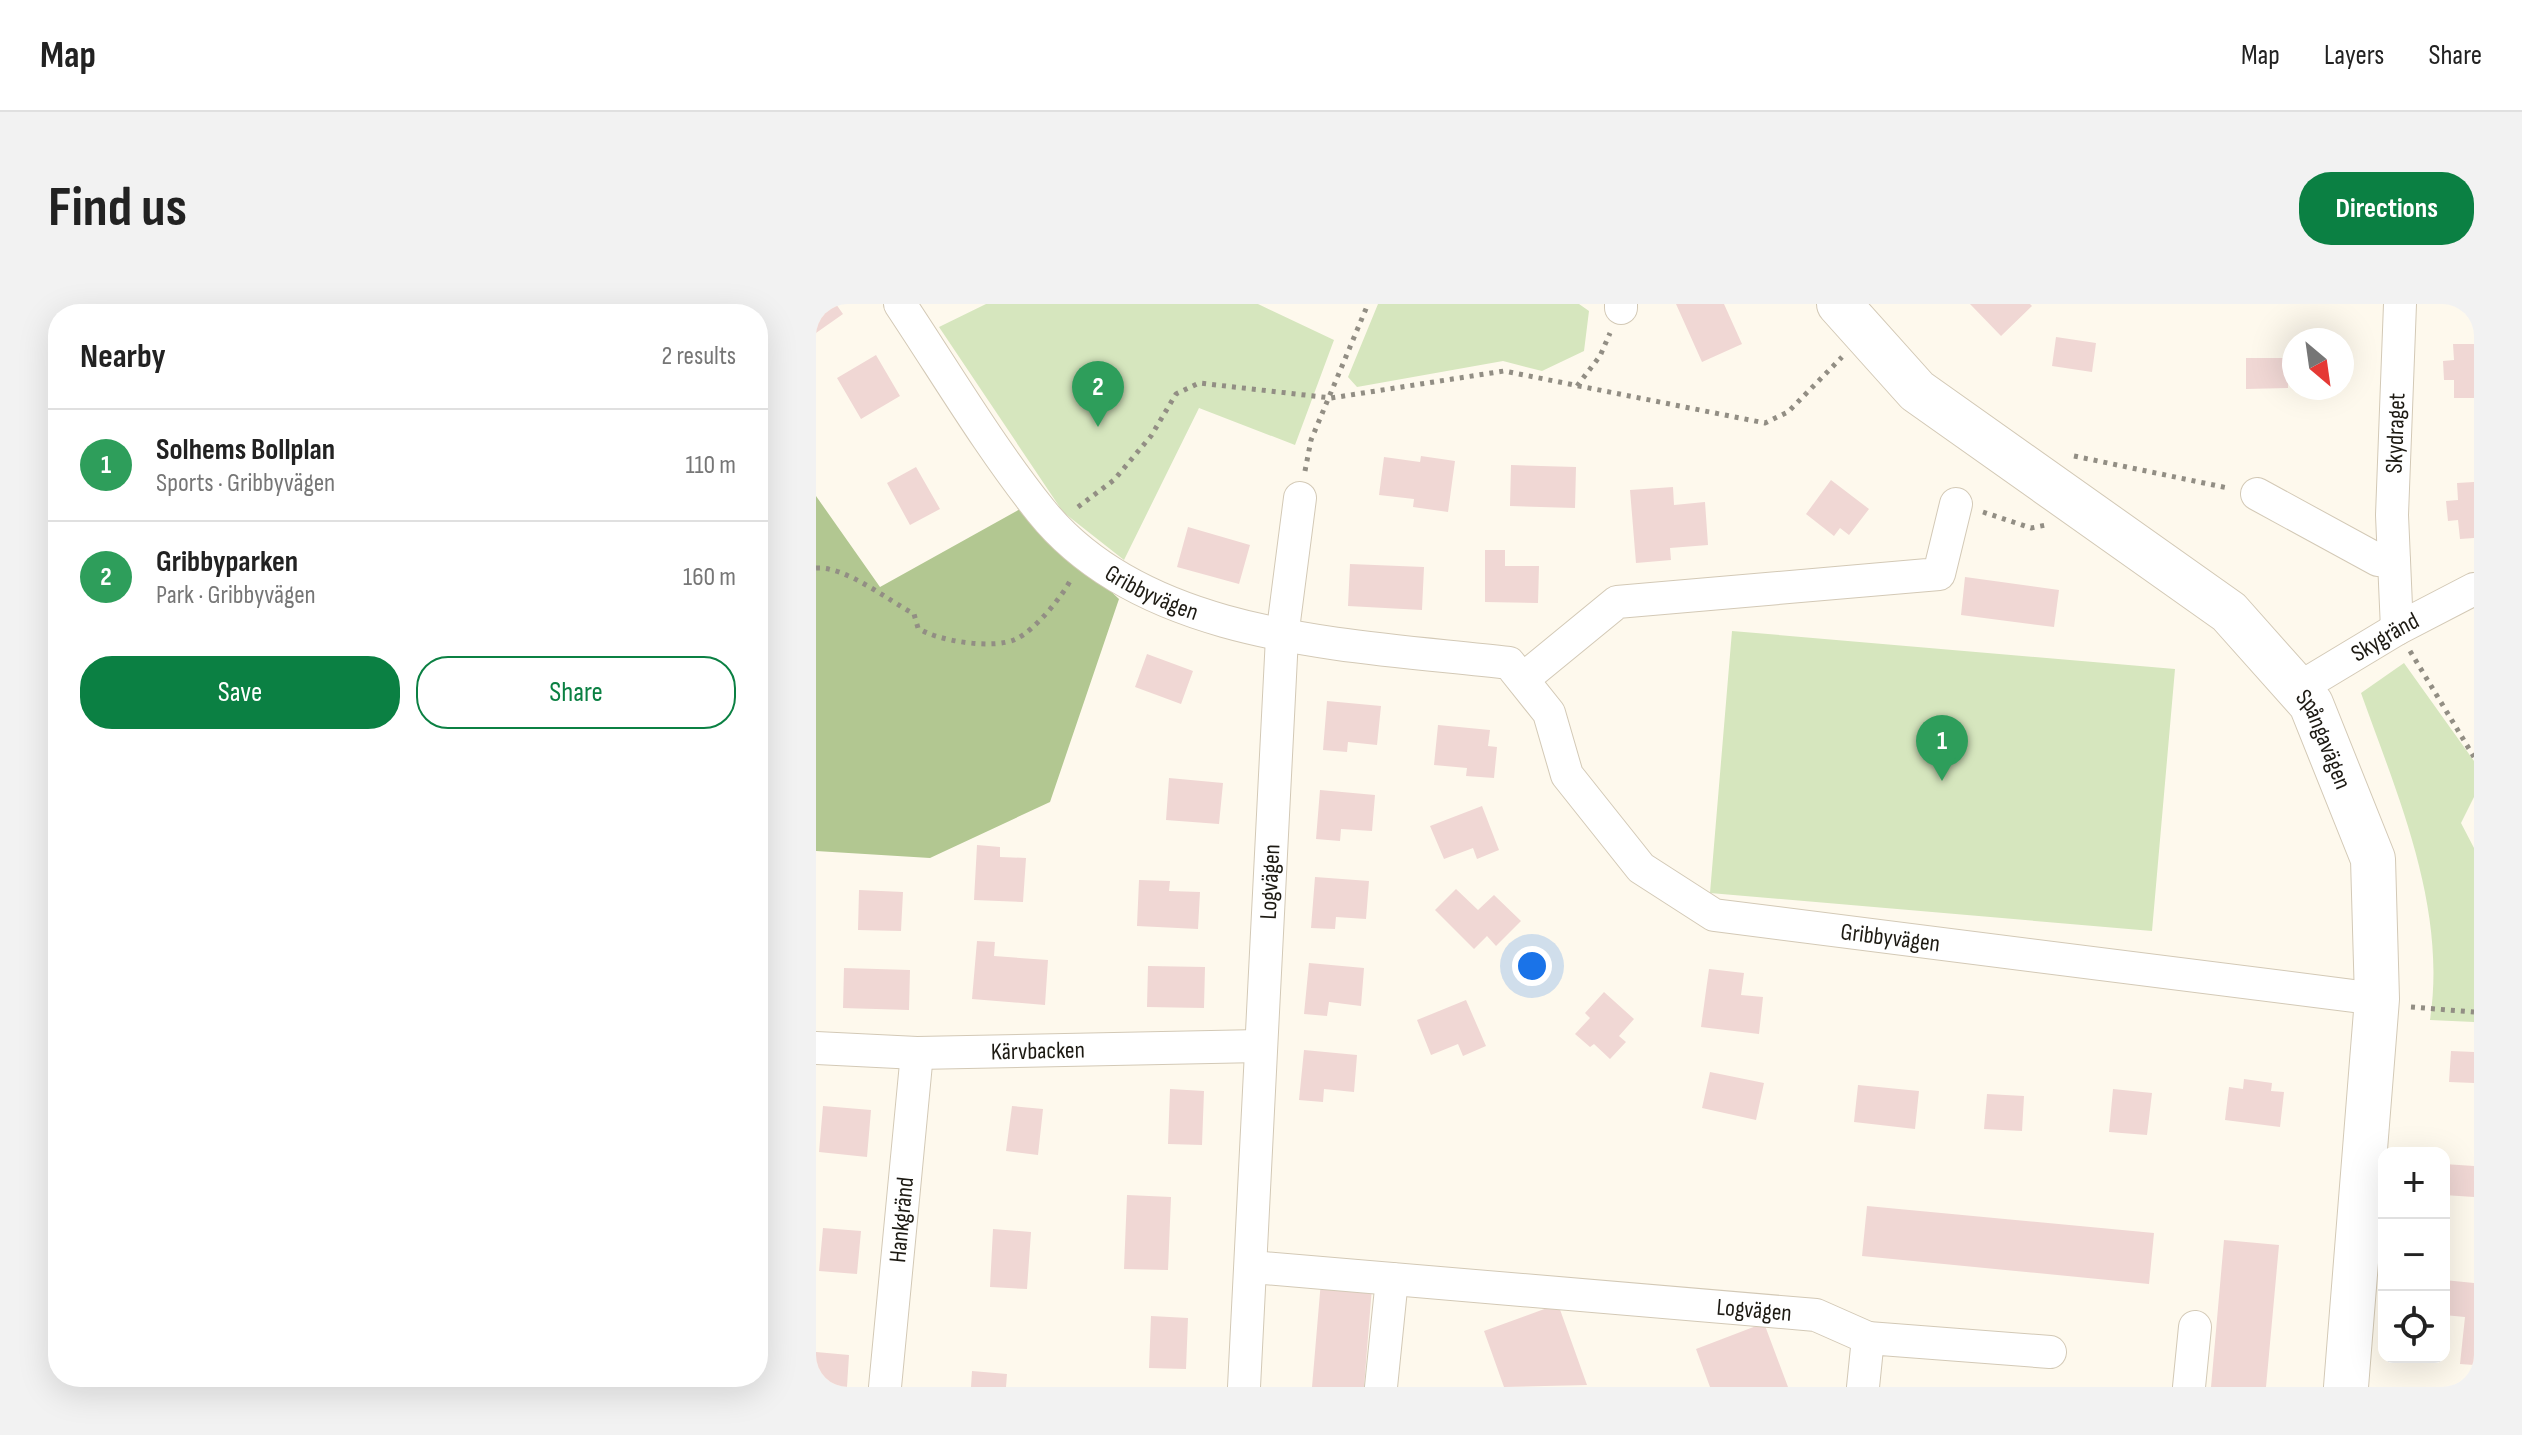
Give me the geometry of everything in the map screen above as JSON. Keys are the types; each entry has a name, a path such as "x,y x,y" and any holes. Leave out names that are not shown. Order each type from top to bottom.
{"street":[{"name":"Gribbyvägen","path":"900,304 1014,473 1054,524 1083,553 1126,580 1184,607 1282,637 1509,663 1549,713 1567,775 1641,868 1714,915 2403,1004"},
{"name":"Spångavägen","path":"1839,304 1917,391 2229,612 2311,704 2373,859 2403,1004 2346,1387"},
{"name":"Skydraget","path":"2397,629 2392,515 2400,304"},
{"path":"2257,494 2378,560 2394,561"},
{"name":"Logvägen","path":"1244,1387 1282,637 1300,498"},
{"path":"1523,679 1617,602 1939,574 1956,504"},
{"name":"Skygränd","path":"2299,688 2397,629 2474,589"},
{"name":"Kärvbacken","path":"816,1048 917,1053 1260,1046"},
{"name":"Hankgränd","path":"885,1387 917,1053"},
{"name":"Logvägen","path":"1252,1267 1816,1315 1868,1338 2050,1352"},
{"path":"1381,1387 1392,1279"},
{"path":"2189,1387 2195,1327"},
{"path":"1863,1387 1868,1338"}],"path":[{"path":"1300,498 1311,440 1368,304"},
{"path":"1577,386 1600,356 1621,306"},
{"path":"1054,524 1114,480 1151,436 1176,394 1199,383 1331,398 1504,371 1765,423 1788,412 1848,350"},
{"path":"2073,456 2257,494"},
{"path":"1956,504 2031,528 2055,523"},
{"path":"816,568 830,567 886,595 914,614 918,628 933,638 979,643 1015,640 1065,592 1083,553"},
{"path":"2397,629 2474,757"},
{"path":"2403,1004 2474,1012"}],"green space":[{"path":"986,304 1258,304 1334,340 1295,445 1199,408 1124,560 1063,512 939,327"},
{"path":"1378,304 1579,304 1589,311 1584,351 1542,371 1503,361 1357,387 1348,377"},
{"path":"816,496 880,587 1022,508 1119,599 1050,802 930,858 816,851"},
{"path":"1732,631 2175,669 2152,931 1710,893"},
{"path":"2404,663 2474,761 2474,797 2461,823 2474,848 2474,1022 2430,1020 2432,936 2425,894 2404,812 2361,693"}],"building":[{"path":"816,304 836,304 843,314 816,333"},
{"path":"1676,304 1724,304 1742,344 1702,362"},
{"path":"1970,304 2030,304 2032,306 2001,336"},
{"path":"2056,337 2096,343 2092,372 2052,366"},
{"path":"2453,344 2474,344 2474,398 2454,398 2454,380 2444,380 2443,361 2454,360"},
{"path":"876,355 900,396 861,419 837,378"},
{"path":"2246,358 2282,358 2282,388 2246,389"},
{"path":"1421,456 1455,461 1448,512 1413,507 1414,499 1379,495 1384,457 1420,462"},
{"path":"1511,465 1576,467 1575,508 1510,506"},
{"path":"916,467 940,509 910,525 887,483"},
{"path":"1831,480 1869,509 1849,535 1840,528 1834,536 1806,514"},
{"path":"2474,482 2474,538 2460,539 2458,520 2448,521 2446,501 2458,500 2457,483"},
{"path":"1673,487 1674,505 1705,502 1708,545 1670,548 1671,560 1636,563 1630,490"},
{"path":"1188,527 1250,545 1239,584 1177,567"},
{"path":"1485,550 1505,550 1505,566 1539,566 1538,603 1485,602"},
{"path":"1350,564 1424,567 1422,610 1348,606"},
{"path":"1965,577 2059,590 2054,627 1961,615"},
{"path":"1147,654 1193,671 1181,704 1135,687"},
{"path":"1327,701 1381,706 1377,745 1348,742 1347,752 1323,750"},
{"path":"1438,725 1490,730 1488,746 1497,747 1494,778 1466,776 1467,768 1434,765"},
{"path":"1169,778 1223,783 1219,824 1166,820"},
{"path":"1320,790 1375,795 1372,831 1341,829 1340,841 1316,839"},
{"path":"1482,806 1499,850 1477,859 1473,848 1444,859 1430,826"},
{"path":"977,845 1000,847 1000,857 1026,858 1023,902 974,900"},
{"path":"1315,877 1369,881 1366,919 1336,917 1335,929 1311,928"},
{"path":"1139,880 1170,881 1169,891 1200,892 1198,929 1137,926"},
{"path":"1456,889 1478,910 1494,895 1521,921 1496,946 1487,936 1474,949 1435,910"},
{"path":"859,890 903,892 901,931 858,930"},
{"path":"977,941 995,942 994,956 1048,960 1045,1005 972,999"},
{"path":"1309,963 1364,968 1361,1006 1329,1002 1327,1016 1304,1014"},
{"path":"1148,966 1205,967 1204,1008 1147,1007"},
{"path":"844,968 910,970 909,1010 843,1008"},
{"path":"1709,969 1744,973 1741,995 1763,997 1759,1034 1701,1027"},
{"path":"1604,992 1634,1019 1619,1036 1626,1042 1610,1059 1594,1044 1590,1047 1575,1034 1590,1018 1585,1013"},
{"path":"1466,1000 1486,1046 1463,1056 1458,1044 1431,1055 1417,1020"},
{"path":"1304,1050 1357,1055 1354,1092 1324,1089 1323,1102 1299,1100"},
{"path":"2451,1051 2474,1052 2474,1083 2449,1082"},
{"path":"1710,1072 1764,1083 1756,1120 1702,1108"},
{"path":"2244,1079 2272,1083 2271,1091 2284,1092 2280,1127 2225,1120 2229,1087 2243,1089"},
{"path":"1858,1085 1919,1091 1915,1129 1854,1122"},
{"path":"1170,1089 1204,1091 1202,1145 1168,1144"},
{"path":"2113,1089 2152,1093 2147,1135 2109,1132"},
{"path":"1987,1094 2024,1096 2022,1131 1984,1129"},
{"path":"823,1106 871,1110 867,1157 819,1152"},
{"path":"1012,1106 1043,1109 1038,1155 1006,1151"},
{"path":"2450,1164 2474,1166 2474,1197 2450,1195"},
{"path":"1127,1195 1171,1197 1168,1270 1124,1269"},
{"path":"1867,1206 2154,1233 2149,1284 1862,1256"},
{"path":"823,1228 861,1231 857,1274 819,1271"},
{"path":"993,1229 1031,1232 1027,1289 990,1287"},
{"path":"2224,1240 2279,1245 2266,1387 2211,1387"},
{"path":"1321,1281 1372,1287 1364,1387 1312,1387"},
{"path":"2450,1281 2474,1283 2474,1365 2460,1364 2465,1317 2450,1316"},
{"path":"1558,1304 1587,1385 1504,1387 1484,1331"},
{"path":"1151,1316 1188,1318 1186,1369 1149,1368"},
{"path":"1764,1323 1788,1387 1710,1387 1696,1349"},
{"path":"816,1352 849,1355 847,1387 816,1387"},
{"path":"972,1371 1007,1374 1006,1387 971,1387"}],"place":[{"name":"Gribbyparken","path":"1098,427"},
{"name":"Solhems Bollplan","path":"1942,781"}]}
